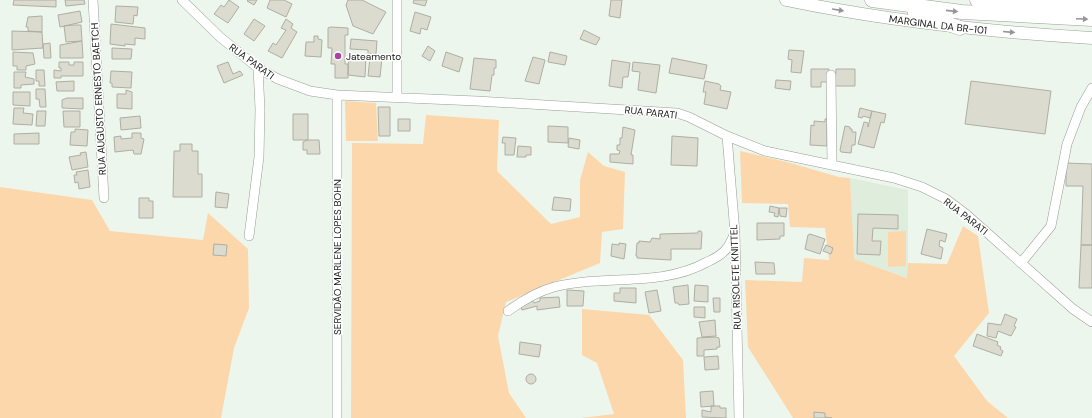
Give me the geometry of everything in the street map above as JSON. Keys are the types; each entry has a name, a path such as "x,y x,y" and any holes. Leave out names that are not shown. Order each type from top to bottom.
{"highway":[{"path":"977,0 1092,6"},
{"path":"876,1 960,28"},
{"path":"876,1 962,12 1092,19"}],"main road":[{"name":"MARGINAL DA BR-101","path":"786,0 960,28 1092,38"}],"street":[{"name":"RUA AUGUSTO ERNESTO BAETCH","path":"93,0 104,198"},
{"name":"RUA PARATI","path":"182,0 220,37 258,68 300,89 337,95 664,112 689,117 728,136 765,151 909,182 946,199 966,214 1073,309 1092,322"},
{"path":"397,0 397,97"},
{"path":"1079,37 1092,46"},
{"path":"249,236 258,157 260,109 258,68"},
{"path":"831,75 832,165"},
{"path":"1021,264 1050,226 1067,144 1081,107 1092,88"},
{"name":"SERVIDÃO MARLENE LOPES BOHN","path":"337,95 337,418"},
{"name":"RUA RISOLETE KNITTEL","path":"728,136 735,233 739,418"},
{"path":"508,311 522,300 537,292 556,287 598,280 659,278 692,270 722,253 727,248 735,233"}],"shaded area":[{"path":"345,101 376,103 378,141 346,141"},
{"path":"426,115 499,120 497,171 551,224 580,217 580,180 588,152 604,166 625,172 623,229 602,232 600,263 506,302 498,336 509,393 526,418 351,418 352,143 423,144"},
{"path":"740,151 787,162 839,177 850,178 854,259 907,278 908,263 947,264 963,226 978,236 989,313 954,356 987,401 1008,418 793,418 748,347 745,280 802,282 804,258 829,260 825,228 790,227 788,204 742,203"},
{"path":"850,178 908,190 908,278 853,259"},
{"path":"0,187 92,200 110,231 203,240 208,213 248,249 249,308 234,348 221,418 0,418"},
{"path":"906,231 906,266 888,267 888,232"},
{"path":"582,309 649,315 683,360 686,418 581,418 614,414 597,363 582,355"}],"building":[{"path":"14,0 56,0 56,7 13,5"},
{"path":"65,0 84,0 85,4 66,6"},
{"path":"229,0 239,7 228,23 214,14 221,5 224,7"},
{"path":"257,0 254,5 247,1"},
{"path":"270,0 284,0 292,4 286,17 267,8"},
{"path":"348,0 362,0 386,12 373,34 353,26 346,5"},
{"path":"414,0 427,0 425,6 413,3"},
{"path":"611,0 622,0 620,18 609,16"},
{"path":"116,6 138,7 137,16 134,15 133,24 115,22"},
{"path":"80,11 82,22 60,27 58,15"},
{"path":"415,12 431,17 427,30 421,28 420,34 410,31"},
{"path":"42,16 42,32 28,31 28,27 26,27 28,17"},
{"path":"254,19 265,26 254,41 244,34"},
{"path":"286,19 293,24 291,28 297,32 282,58 268,51 273,43 276,45 286,30 281,28"},
{"path":"111,24 145,28 145,39 135,38 135,45 125,44 125,46 110,44"},
{"path":"81,25 82,41 66,42 64,26"},
{"name":"Jateamento","path":"328,28 348,28 348,35 345,35 345,64 348,64 348,78 335,78 335,64 331,64 332,48 328,48"},
{"path":"584,30 600,38 596,45 580,39"},
{"path":"12,31 42,32 43,48 12,50"},
{"path":"314,36 318,36 318,39 322,40 321,57 305,56 306,42 314,42"},
{"path":"351,39 377,41 376,54 368,54 368,50 350,49"},
{"path":"82,41 83,58 60,58 60,45"},
{"path":"50,43 51,58 44,58 43,44"},
{"path":"428,46 435,51 430,61 422,56"},
{"path":"112,48 132,49 131,59 112,59"},
{"path":"789,50 804,51 801,73 791,72 792,60 788,59"},
{"path":"13,52 33,53 35,64 26,66 26,70 17,70 17,66 13,66"},
{"path":"446,52 463,58 459,72 442,66"},
{"path":"550,52 567,56 565,65 548,62"},
{"path":"349,54 356,55 356,57 366,58 365,77 348,75"},
{"path":"370,57 382,58 380,77 368,76"},
{"path":"533,57 545,60 539,84 525,81"},
{"path":"474,58 496,60 496,68 494,68 494,75 492,75 490,91 470,89"},
{"path":"672,58 707,65 704,79 669,73"},
{"path":"612,60 630,63 628,77 623,77 622,88 609,86"},
{"path":"59,62 69,62 69,65 74,65 74,62 83,62 83,76 61,76 61,78 54,78 54,70 61,71 61,68 59,68"},
{"path":"228,62 233,74 240,71 243,75 224,83 217,66"},
{"path":"633,62 660,65 656,93 638,90 640,72 632,71"},
{"path":"811,69 829,69 829,82 821,82 821,87 811,87"},
{"path":"836,69 855,69 855,86 835,86"},
{"path":"36,70 44,70 45,86 39,86 39,81 36,81"},
{"path":"111,71 132,72 131,88 112,87 112,83 110,83"},
{"path":"14,72 26,72 25,77 34,79 34,84 21,85 21,88 14,88"},
{"path":"776,80 791,81 790,90 775,88"},
{"path":"74,81 74,91 57,91 56,82"},
{"path":"705,81 719,84 721,86 720,90 731,92 727,109 704,104 706,92 703,92"},
{"path":"971,81 1051,91 1045,134 965,124"},
{"path":"36,89 45,89 46,107 40,107 39,99 36,99"},
{"path":"126,90 132,92 132,109 117,108 117,94 126,94"},
{"path":"13,92 30,92 30,106 13,105"},
{"path":"67,98 83,98 83,109 62,108 62,100"},
{"path":"378,107 390,107 390,136 379,136"},
{"path":"14,108 24,108 23,113 33,114 32,125 13,124"},
{"path":"860,108 872,111 870,118 863,116 862,118 858,117"},
{"path":"37,111 46,111 45,126 36,126"},
{"path":"63,111 80,111 80,127 64,127"},
{"path":"872,111 886,114 884,123 881,122 874,148 858,144 864,122 868,123 868,127"},
{"path":"293,114 308,114 308,140 293,140"},
{"path":"140,116 141,128 121,130 120,118"},
{"path":"398,119 410,119 410,131 398,131"},
{"path":"825,119 830,119 830,123 827,123 827,146 810,145 811,125 814,126 814,121 825,122"},
{"path":"548,126 568,127 568,143 548,142"},
{"path":"845,126 850,127 852,132 856,132 855,145 852,145 851,153 841,152 840,150"},
{"path":"623,127 635,130 631,155 633,155 633,164 610,162 610,154 619,154 620,151 617,150 617,145 620,145"},
{"path":"75,129 88,130 87,146 70,145 71,132 75,132"},
{"path":"39,133 39,144 14,144 14,134"},
{"path":"132,133 141,133 141,138 144,139 141,154 134,154 133,150 115,152 114,137 121,136 121,139 132,138"},
{"path":"672,136 698,138 697,166 671,165"},
{"path":"503,137 516,138 514,155 505,155 505,143 502,143"},
{"path":"569,138 580,140 579,149 568,147"},
{"path":"307,140 319,140 320,154 307,154 307,150 303,150 303,142"},
{"path":"180,144 192,144 192,151 198,151 198,174 202,174 202,197 173,197 174,151 180,151"},
{"path":"518,146 531,147 531,155 526,155 526,157 517,157"},
{"path":"86,152 88,167 72,170 69,157 81,155 80,153"},
{"path":"1066,163 1092,164 1092,245 1081,245 1083,186 1066,186"},
{"path":"88,170 90,187 79,189 78,182 75,183 74,175 77,175 76,172"},
{"path":"216,192 229,194 227,208 215,207"},
{"path":"554,197 571,199 570,211 552,210"},
{"path":"139,198 149,198 149,201 153,201 153,218 139,218"},
{"path":"770,206 779,208 778,217 774,216 775,213 769,212"},
{"path":"779,208 787,208 786,217 780,216"},
{"path":"858,214 898,215 898,229 873,228 872,241 881,241 880,255 857,254"},
{"path":"757,223 784,223 784,236 780,236 780,239 757,240"},
{"path":"927,229 947,234 945,242 940,240 939,246 943,248 941,259 921,254"},
{"path":"698,231 701,231 702,233 701,249 671,249 671,260 637,258 636,256 637,243 639,243 639,241 650,242 652,238 660,239 660,234 698,233"},
{"path":"810,234 825,239 820,254 805,249 808,235"},
{"path":"619,243 626,244 624,259 611,256 612,244 619,245"},
{"path":"214,244 227,245 226,256 213,255"},
{"path":"826,245 833,248 831,254 823,251"},
{"path":"1081,245 1092,245 1092,288 1079,288"},
{"path":"755,262 774,263 775,274 756,274"},
{"path":"688,285 689,304 679,305 678,303 675,303 673,287"},
{"path":"695,285 708,286 708,302 694,301"},
{"path":"620,288 636,288 636,303 614,301 614,293 620,293"},
{"path":"567,290 584,291 583,306 567,306"},
{"path":"657,290 661,311 649,313 645,292"},
{"path":"559,297 560,307 537,310 537,306 522,310 521,306 532,300 534,303 540,301 540,298"},
{"path":"713,298 720,298 720,312 714,312"},
{"path":"694,307 705,307 705,318 694,317"},
{"path":"1005,314 1017,319 1014,326 1016,327 1011,336 998,331 996,338 987,336 988,323 1001,325"},
{"path":"715,320 716,336 702,337 699,322"},
{"path":"977,334 998,342 997,345 1001,347 1000,349 1003,351 1001,356 973,346"},
{"path":"697,338 719,338 720,347 717,347 717,349 704,350 704,356 697,356"},
{"path":"520,342 541,345 539,357 519,354"},
{"path":"718,356 719,369 705,370 704,357"},
{"path":"529,374 533,374 535,375 535,383 529,384 526,381 526,377"},
{"path":"713,391 714,406 701,407 700,392"},
{"path":"711,406 726,408 726,418 702,417 702,410 711,412"},
{"path":"814,412 825,413 825,417 832,418 814,418"}],"place":[{"name":"Jateamento","path":"338,56"}]}
